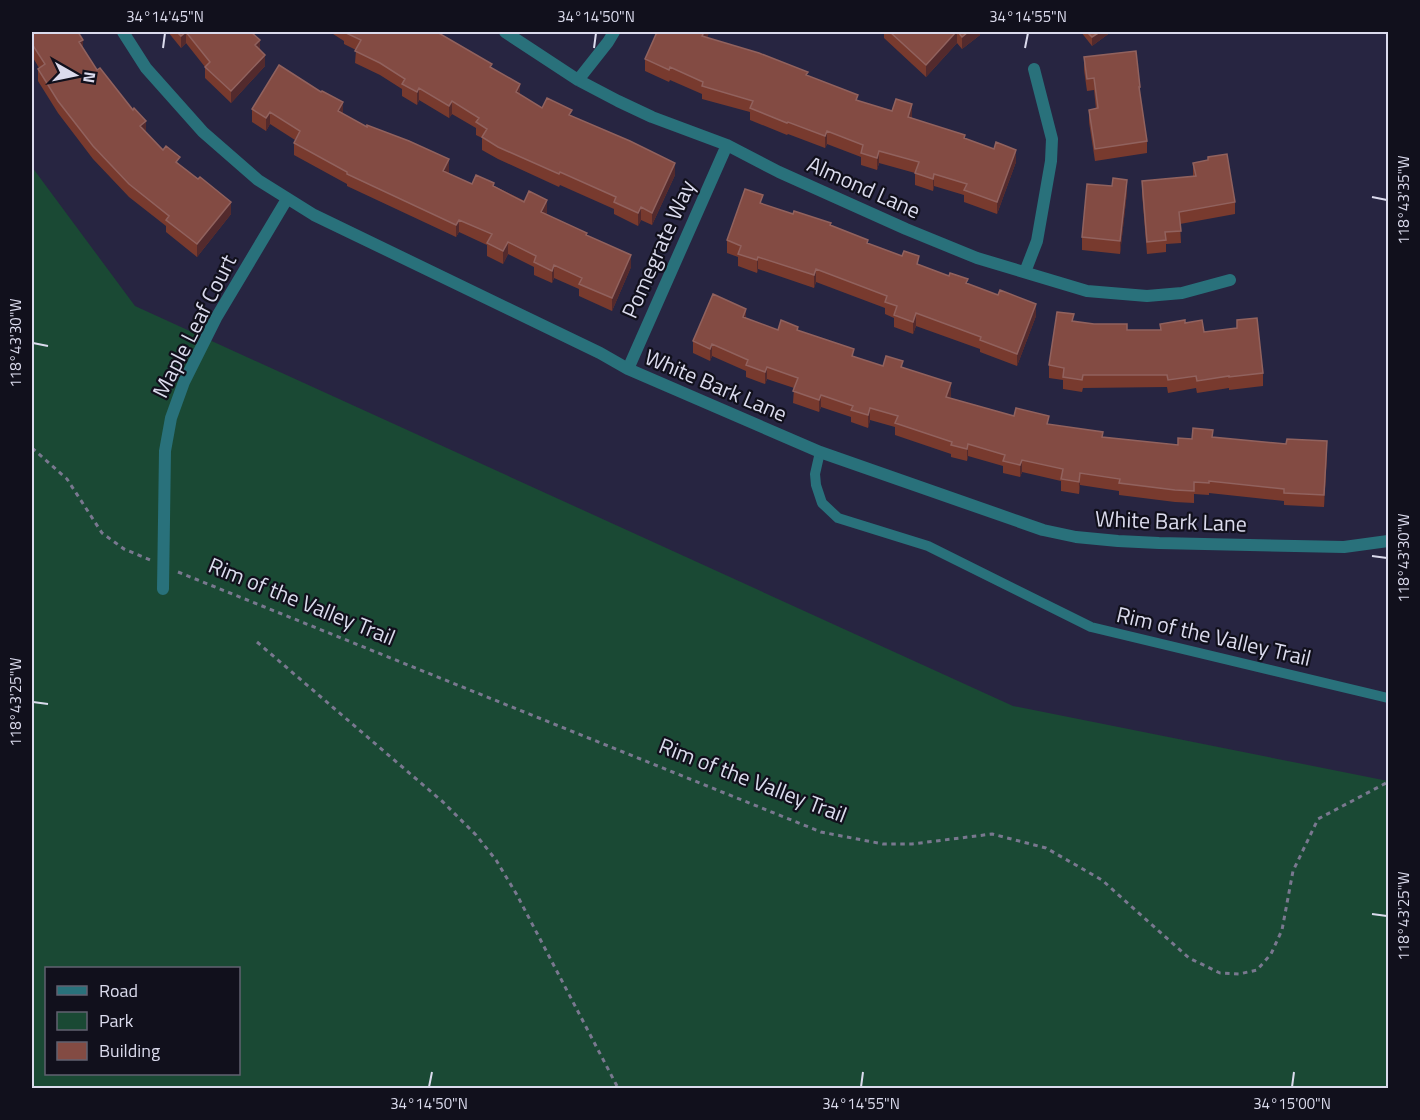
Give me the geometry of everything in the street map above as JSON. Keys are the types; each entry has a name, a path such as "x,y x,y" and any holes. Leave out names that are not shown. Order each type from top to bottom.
{"street":[{"name":"White Bark Lane","path":"123,32 146,68 203,132 258,180 314,216 600,353 628,369 820,452 1043,530 1077,537 1159,543 1344,547 1389,541"},
{"name":"Almond Lane","path":"505,32 578,80 652,117 727,146 906,229 977,258 1087,291 1147,296 1182,293 1230,280"},
{"path":"578,80 614,32"},
{"path":"1025,272 1037,241 1051,161 1052,139 1034,69"},
{"name":"Pomegrate Way","path":"628,369 727,146"},
{"name":"Maple Leaf Court","path":"163,589 165,451 171,418 184,382 216,318 287,199"}],"lane":[{"name":"Rim of the Valley Trail","path":"820,452 815,474 816,485 822,503 838,518 928,546 1091,627 1389,698"}],"path":[{"name":"Rim of the Valley Trail","path":"32,448 67,479 102,533 124,549 821,832 883,844 912,844 992,834 1046,848 1102,880 1189,958 1220,973 1239,974 1257,970 1271,954 1282,930 1293,872 1318,819 1389,782"},
{"path":"257,642 443,802 476,835 496,860 518,895 618,1089"}],"green space":[{"path":"32,167 135,306 1013,706 1388,781 1388,1088 32,1088"}],"building":[{"path":"32,32 78,32 83,40 79,42 97,70 100,68 133,110 134,108 146,121 140,126 163,150 166,146 180,157 176,162 198,179 200,177 231,202 197,244 166,220 169,216 129,184 93,146 58,101 38,69 45,64 32,44"},
{"path":"186,32 251,32 260,40 255,45 265,55 231,91 205,67 210,62"},
{"path":"344,32 437,32 492,64 490,67 520,84 516,92 542,108 547,98 572,110 569,115 675,163 652,213 641,207 638,213 614,202 616,197 498,147 482,137 487,129 476,122 479,118 452,101 449,106 419,88 417,92 402,84 405,79 355,51 361,40"},
{"path":"657,32 704,32 702,36 759,53 808,72 806,75 858,95 856,100 892,111 896,99 912,104 908,117 965,135 964,138 994,149 996,142 1016,150 997,202 964,190 967,184 934,174 933,179 915,173 919,162 879,151 877,158 861,153 863,145 827,131 825,136 787,123 750,108 753,101 702,86 703,82 645,59"},
{"path":"890,32 956,32 926,65"},
{"path":"958,32 968,32 962,37"},
{"path":"1087,32 1100,32 1092,37"},
{"path":"1136,51 1147,141 1095,149 1089,110 1098,108 1094,78 1087,79 1084,57"},
{"path":"279,65 321,92 343,102 338,111 367,127 367,125 409,141 449,159 443,171 472,184 476,175 494,183 493,186 524,202 529,191 547,200 541,212 631,255 612,298 579,284 582,278 554,265 552,271 534,262 536,256 508,242 503,251 487,243 492,234 459,220 456,225 347,174 294,143 300,131 270,112 266,118 252,109"},
{"path":"1227,154 1235,202 1179,212 1181,231 1165,232 1166,240 1147,242 1142,181 1196,176 1193,163 1208,160 1208,157"},
{"path":"1113,178 1127,180 1120,241 1082,237 1087,184 1112,186"},
{"path":"745,189 763,195 760,203 831,223 830,225 868,240 867,243 902,256 904,251 919,256 917,264 949,276 950,273 968,279 966,283 998,295 1000,290 1036,304 1017,354 980,340 981,337 916,313 913,322 894,315 897,306 885,302 887,296 816,269 814,275 758,257 757,260 738,254 741,246 727,240"},
{"path":"713,294 746,309 743,317 778,330 781,320 798,327 797,330 854,349 852,356 883,366 886,356 903,361 901,367 951,383 946,397 1014,416 1016,408 1049,416 1047,424 1103,432 1102,437 1178,445 1178,438 1192,439 1193,428 1213,430 1212,437 1286,444 1287,439 1327,441 1324,495 1284,493 1284,489 1209,481 1209,483 1194,482 1194,491 1175,490 1119,483 1120,479 1080,473 1079,482 1061,479 1063,469 1022,460 1020,465 1003,461 1005,455 968,444 967,449 951,445 952,442 895,423 898,416 870,408 868,415 851,410 853,406 821,395 819,400 793,391 798,378 767,367 765,372 746,365 748,360 712,344 710,349 693,341"},
{"path":"1057,312 1074,314 1072,321 1127,324 1127,330 1161,330 1160,324 1202,320 1204,332 1237,328 1237,320 1257,318 1263,373 1197,381 1196,376 1168,380 1167,375 1083,375 1082,380 1063,377 1064,368 1049,365"}]}
